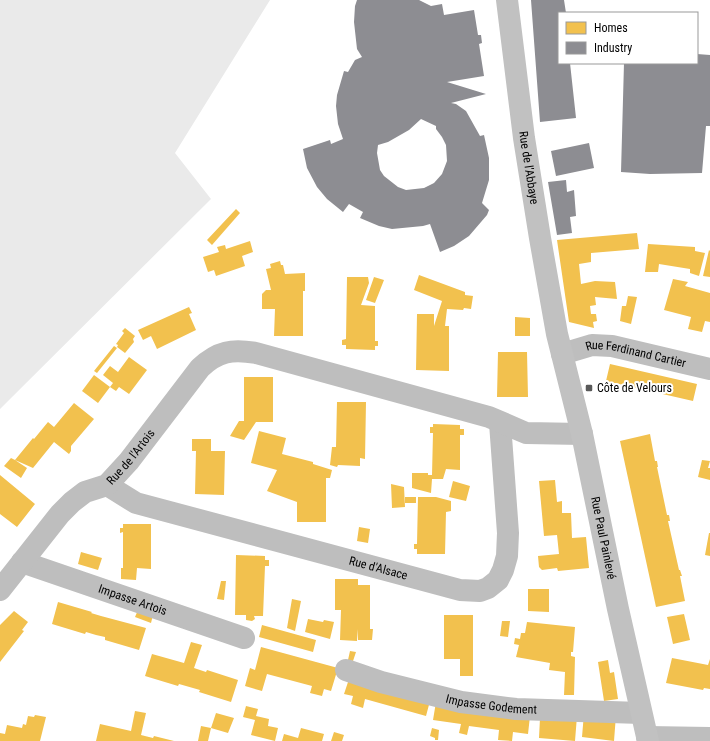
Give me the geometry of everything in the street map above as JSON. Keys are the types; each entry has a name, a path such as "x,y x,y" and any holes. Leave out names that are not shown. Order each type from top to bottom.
{"street":[{"name":"Rue de l'Abbaye","path":"507,0 524,138 540,238 560,344"},
{"name":"Rue Ferdinand Cartier","path":"560,344 612,346 710,369"},
{"name":"Rue Paul Painlevé","path":"560,344 582,434 618,610 647,739"},
{"name":"Rue de l'Artois","path":"0,590 60,514 85,492 108,485 129,461 200,368 210,358 224,353 242,350 256,353 490,417 500,422"},
{"path":"500,422 526,433 582,434"},
{"name":"Rue d'Alsace","path":"108,485 136,503 460,590 480,591 488,588 498,580 507,556 508,533 500,422"},
{"name":"Impasse Artois","path":"22,562 244,638"},
{"name":"Impasse Godement","path":"346,670 381,682 461,702 516,709 641,713"},
{"path":"647,739 710,738"}],"shaded area":[{"path":"0,0 270,0 175,153 211,199 0,409"}],"building: Homes":[{"path":"236,209 240,213 212,245 207,240"},
{"path":"637,233 639,249 591,253 591,262 579,264 581,284 595,281 615,282 617,299 595,297 596,305 590,306 591,314 596,314 597,321 593,322 594,328 569,322 557,240"},
{"path":"250,241 253,252 242,256 245,266 216,276 214,270 208,272 203,257 219,252 217,247 225,245 226,249"},
{"path":"648,244 695,247 695,251 705,253 699,276 690,273 690,269 659,264 658,272 645,272"},
{"path":"709,250 710,251 710,277 703,276"},
{"path":"280,261 281,265 283,265 285,274 305,273 305,291 303,291 303,336 274,336 275,309 262,309 262,294 266,290 271,290 266,269 271,268 270,264"},
{"path":"419,275 465,292 465,295 473,296 471,309 447,309 445,326 449,326 449,371 416,370 417,314 434,314 434,326 442,301 414,290"},
{"path":"347,277 368,277 369,283 361,305 375,306 375,341 378,341 378,346 375,346 375,350 346,349 346,345 342,345 342,340 346,339"},
{"path":"374,277 384,280 375,303 366,300"},
{"path":"673,279 688,282 685,286 710,293 710,322 705,321 702,332 688,329 691,317 664,310"},
{"path":"628,296 637,297 631,324 620,321 622,306 626,306"},
{"path":"189,307 192,313 189,314 196,330 157,349 151,336 143,340 138,330"},
{"path":"515,317 530,318 530,336 515,336"},
{"path":"125,328 135,336 133,339 134,342 125,353 117,347 118,345 116,344 124,333 122,331"},
{"path":"114,346 117,348 97,373 94,371"},
{"path":"498,352 527,352 528,397 497,397"},
{"path":"129,357 147,370 129,394 119,387 116,391 110,387 113,383 103,375 110,366 118,372"},
{"path":"610,364 697,384 693,401 606,381"},
{"path":"94,375 110,387 98,403 82,391"},
{"path":"244,377 273,377 273,422 256,422 244,440 230,436 239,421 244,421"},
{"path":"337,402 366,402 365,459 360,458 360,466 338,465 337,467 330,465 332,447 336,447"},
{"path":"74,403 94,419 71,446 71,451 69,454 54,442 33,468 15,460 48,422 54,427"},
{"path":"433,424 460,425 460,429 464,429 464,435 460,435 460,470 446,469 443,479 432,479 431,493 412,488 412,473 428,473 428,475 432,475 433,433 430,433 430,427 433,427"},
{"path":"259,431 286,438 282,454 313,462 313,464 332,470 330,478 326,478 326,522 297,522 297,502 267,491 277,470 251,463"},
{"path":"650,434 655,461 657,461 667,515 669,515 670,521 668,521 679,570 682,576 680,576 685,601 656,607 620,441"},
{"path":"192,439 211,439 211,451 225,451 224,495 195,494 196,451 192,451"},
{"path":"11,458 27,468 21,478 4,466"},
{"path":"702,460 710,461 708,468 710,468 710,480 698,477"},
{"path":"0,475 35,504 17,527 0,514"},
{"path":"555,480 557,502 562,501 562,513 571,513 572,538 586,537 589,568 558,571 557,568 542,570 539,567 538,556 559,554 557,535 544,536 539,481"},
{"path":"453,481 470,486 466,501 449,497"},
{"path":"391,484 404,487 405,507 392,508"},
{"path":"405,497 416,497 416,503 405,503"},
{"path":"418,497 436,497 451,501 451,511 446,512 445,554 417,554 417,549 414,549 414,544 417,544"},
{"path":"123,524 151,524 151,569 137,568 136,580 121,579 121,568 123,568 123,532 120,533 120,528 123,528"},
{"path":"359,527 370,529 368,543 357,541"},
{"path":"710,533 710,556 705,555"},
{"path":"81,552 102,558 98,570 78,564"},
{"path":"236,555 265,556 265,560 269,560 269,566 265,566 263,616 254,616 255,619 252,621 246,620 246,615 235,615"},
{"path":"335,579 358,579 358,585 370,585 370,629 373,629 372,640 358,640 357,629 357,641 340,640 341,610 335,610"},
{"path":"221,581 226,581 224,600 217,599"},
{"path":"528,589 549,589 549,612 528,611"},
{"path":"292,599 301,601 295,631 287,628"},
{"path":"58,602 101,616 146,628 139,650 105,640 105,637 86,632 85,634 52,624"},
{"path":"138,610 153,615 151,623 135,617"},
{"path":"14,611 28,622 22,630 24,631 0,662 0,625"},
{"path":"684,614 690,640 673,644 667,617"},
{"path":"444,615 473,615 473,676 460,676 460,659 444,659"},
{"path":"308,619 323,622 324,620 334,622 330,639 305,632"},
{"path":"502,621 510,621 508,637 500,636"},
{"path":"527,622 575,627 573,652 571,652 571,656 575,657 574,695 564,695 565,672 549,670 550,663 516,657 519,645 514,644 515,638 520,639 521,633 525,633"},
{"path":"262,625 316,640 313,652 259,637"},
{"path":"191,642 202,645 194,668 206,672 207,670 238,680 231,702 199,692 200,690 179,684 178,686 145,676 152,654 184,663"},
{"path":"261,647 338,668 331,691 324,689 322,696 310,693 312,686 267,674 262,691 245,686 250,668 255,670"},
{"path":"350,651 356,652 353,661 348,660"},
{"path":"672,658 708,665 710,659 710,689 704,688 703,690 666,683"},
{"path":"608,660 610,673 614,672 618,699 604,701 598,662"},
{"path":"349,679 430,701 426,716 365,699 363,708 351,704 353,696 344,694"},
{"path":"436,702 530,716 528,734 513,732 512,741 498,740 499,730 469,726 467,735 459,733 461,724 433,720"},
{"path":"246,706 258,709 256,716 269,719 268,726 278,728 275,741 251,735 255,720 243,717"},
{"path":"135,711 146,713 141,735 153,738 154,736 174,741 96,741 100,724 131,731"},
{"path":"216,713 234,718 228,733 211,728"},
{"path":"584,713 616,715 614,741 582,737"},
{"path":"35,715 46,717 40,741 0,741 0,733 5,734 7,725 22,728 23,724 26,725 28,716 34,717"},
{"path":"577,716 575,741 539,738 540,718"},
{"path":"201,726 211,728 208,741 198,741"},
{"path":"301,728 324,734 322,741 282,741 284,734 298,738"},
{"path":"432,728 439,730 438,740 435,740 435,738 430,736"},
{"path":"334,732 344,735 342,741 331,741"}],"building: Industry":[{"path":"357,0 419,0 431,6 442,4 444,15 474,10 478,35 481,35 482,43 479,44 484,76 447,82 486,94 451,103 456,104 466,111 480,136 484,135 489,158 489,180 482,203 489,210 487,215 469,236 454,246 440,252 430,224 392,229 379,226 360,218 363,212 349,204 343,212 327,199 317,187 307,168 303,149 330,140 331,144 343,139 338,124 336,106 337,95 344,71 348,72 355,60 362,57 357,49 354,22","holes":["421,119 436,126 436,129 446,145 447,161 442,174 434,183 424,188 406,190 398,187 384,176 380,170 377,153 378,145 388,142 409,130"]},
{"path":"531,0 564,0 566,12 558,12 558,64 570,64 576,118 540,122"},
{"path":"698,54 710,55 710,126 706,126 702,173 650,174 621,172 624,64 698,64"},
{"path":"589,143 594,168 556,176 551,151"},
{"path":"566,180 567,192 574,190 576,216 570,217 572,233 557,235 548,182"}],"place":[{"name":"Côte de Velours","path":"589,388"}]}
